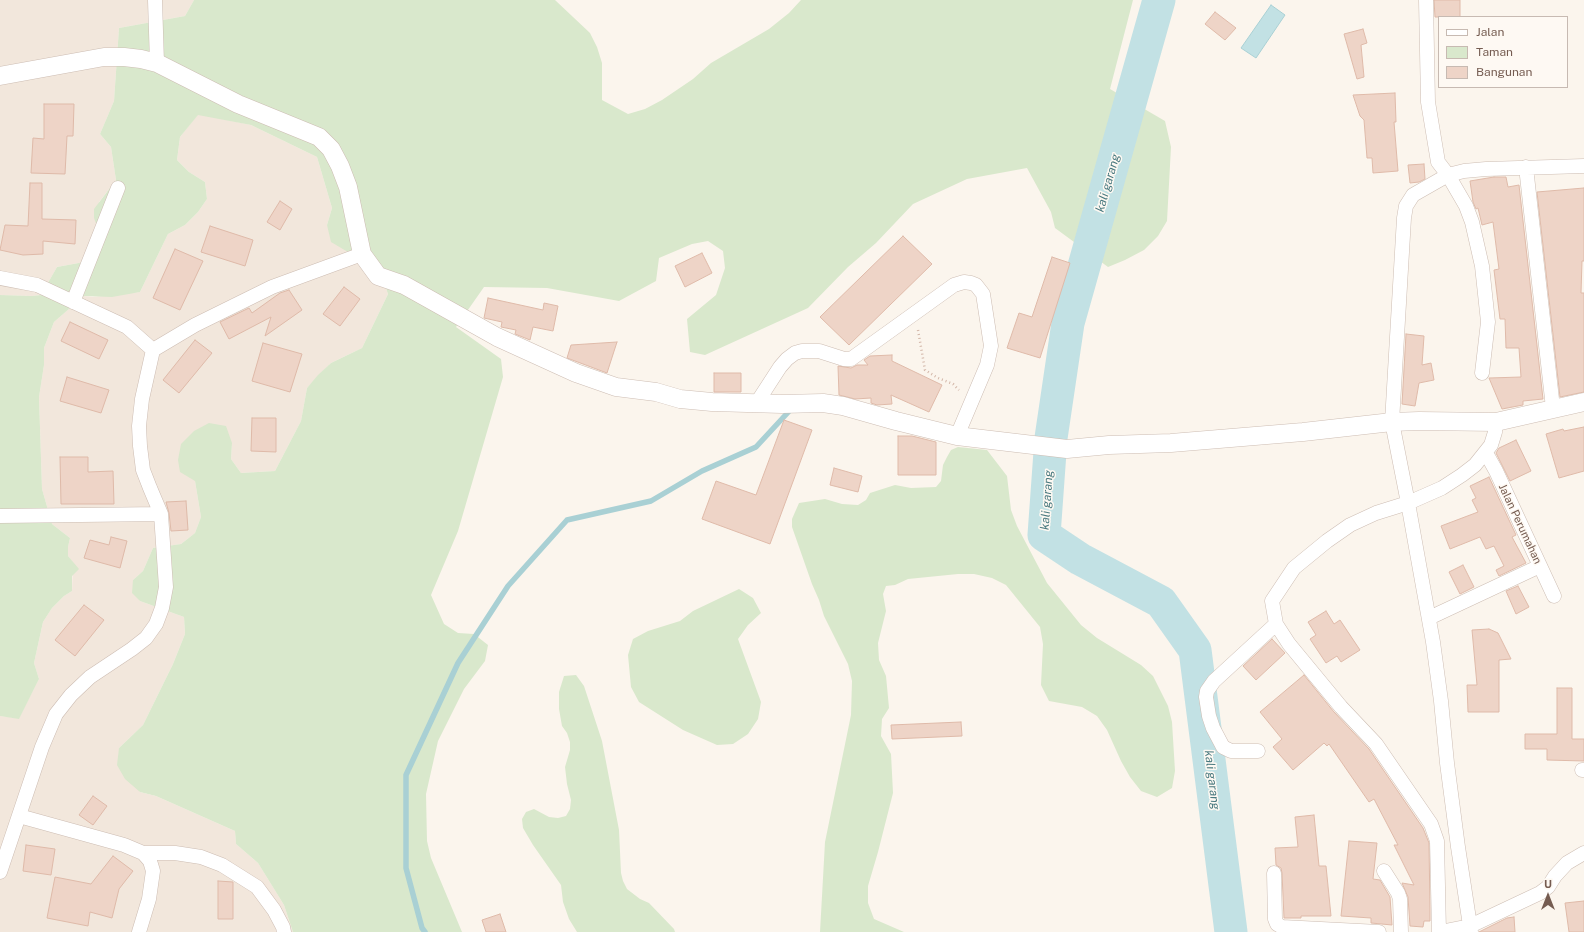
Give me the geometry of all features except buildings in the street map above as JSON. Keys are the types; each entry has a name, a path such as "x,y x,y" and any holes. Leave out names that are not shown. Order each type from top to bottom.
{"street":[{"path":"155,0 156,63"},
{"path":"1426,0 1428,102 1438,162 1448,175 1468,211 1482,266 1488,322 1482,373"},
{"path":"0,76 104,57 124,57 156,63 238,104 319,137 331,149 340,166 348,187 362,254 378,276 404,285 497,337 576,373 616,387 656,392 680,399 756,404 822,403 843,406 896,421 959,430 1002,442 1067,449 1109,445 1171,443 1303,432 1392,422 1496,422 1584,402"},
{"path":"1471,929 1449,778 1441,701 1429,618 1392,422 1402,244 1406,206 1413,195 1448,175 1486,169 1584,166"},
{"path":"1526,167 1553,408"},
{"path":"73,302 118,188"},
{"path":"0,872 3,858 42,747 56,714 71,695 90,677 132,650 146,638 156,624 162,608 166,587 161,514 143,470 140,446 142,399 154,350 195,325 272,287 362,254"},
{"path":"0,278 37,286 73,302 127,328 154,350"},
{"path":"756,404 780,367 795,353 802,351 819,351 844,359 851,359 954,285 964,282 971,283 980,288 983,294 991,346 987,365 974,399 959,430"},
{"path":"1496,422 1491,445 1486,453 1462,475 1442,488 1408,503 1376,513 1350,525 1326,541 1294,568 1272,601 1276,624 1305,665 1341,707 1376,744 1431,824 1437,841 1439,932 1471,929 1540,893 1548,887 1554,876 1567,863 1584,853"},
{"name":"Jalan Perumahan","path":"1486,453 1496,471 1554,596"},
{"path":"0,516 161,514"},
{"path":"1429,618 1540,566"},
{"path":"1258,751 1231,751 1223,747 1213,728 1209,716 1206,697 1207,691 1214,681 1276,624"},
{"path":"19,816 124,845 143,853 175,853 201,857 222,865 257,887 274,910 284,932"},
{"path":"139,932 149,899 153,871 150,861 143,853"},
{"path":"1384,871 1398,893 1400,899 1401,932"},
{"path":"1274,873 1275,919 1277,924 1282,927 1379,932"}],"path":[{"path":"915,314 925,370 938,378 953,384 955,388 974,399"}],"shaded area":[{"path":"0,0 194,0 185,16 119,28 114,101 100,134 111,147 116,180 99,202 97,226 84,262 57,267 41,295 0,295"},
{"path":"198,114 251,125 317,157 332,208 327,225 380,271 388,294 362,348 331,363 307,388 301,421 275,471 241,473 231,459 232,443 195,481 201,517 195,533 181,544 153,548 143,571 133,580 140,601 184,617 185,634 173,664 143,725 119,748 140,792 156,796 235,831 236,844 258,863 284,905 293,932 0,932 0,716 19,718 39,679 34,663 43,622 52,608 64,596 72,591 73,563 68,556 70,538 52,524 42,489 39,397 44,365 44,348 54,322 84,296 93,297 140,292 168,234 185,225 198,212 207,199 205,182 189,172 177,160 180,137"}],"green space":[{"path":"194,0 555,0 590,33 597,47 602,63 602,100 628,114 645,109 662,100 693,79 711,63 769,29 789,13 801,0 1133,0 1110,89 1165,121 1171,147 1167,221 1158,236 1144,250 1108,267 1055,228 1051,212 1027,168 967,179 913,204 876,243 848,267 808,308 705,355 690,352 687,319 716,295 725,268 723,251 708,241 692,244 659,258 656,281 619,301 547,288 484,287 456,327 501,359 503,377 458,531 431,595 444,624 458,633 474,634 488,645 485,661 464,689 438,741 426,794 427,841 431,858 462,932 293,932 284,905 258,863 236,844 235,831 156,796 140,792 125,779 117,765 119,748 143,725 173,664 185,634 184,617 140,601 132,593 133,580 143,571 153,548 181,544 195,533 201,517 195,481 180,472 178,460 181,444 194,431 209,423 226,426 232,443 231,459 241,473 275,471 301,421 307,388 331,363 362,348 388,294 380,271 331,242 327,225 332,208 317,157 251,125 198,115 180,137 177,160 189,172 205,182 207,199 198,212 185,225 168,234 140,292 112,297 84,296 54,322 44,348 44,365 39,397 42,489 52,524 70,538 68,556 79,569 72,576 72,591 64,596 52,608 43,622 34,663 39,679 19,719 0,716 0,295 41,295 57,267 84,262 97,226 94,218 94,209 116,180 111,147 100,134 114,101 119,28 185,16"},
{"path":"958,447 987,450 1007,476 1011,510 1017,526 1047,583 1081,625 1097,638 1141,665 1153,676 1168,706 1172,722 1175,771 1172,788 1157,797 1141,791 1130,777 1107,730 1097,716 1082,707 1049,701 1041,685 1043,644 1040,627 1006,585 992,578 974,574 958,574 908,579 895,585 886,586 883,594 886,611 878,643 879,660 886,676 889,708 882,719 881,736 891,754 893,793 868,886 868,903 874,919 904,932 820,932 825,842 851,715 852,681 848,664 824,616 812,584 792,527 792,519 799,503 825,499 842,504 858,505 866,500 870,493 895,485 911,488 936,487 941,481 943,465 947,457 951,450"},
{"path":"739,589 753,598 761,613 748,625 738,639 761,702 758,719 748,734 733,744 717,745 683,730 639,702 631,687 628,655 633,639 648,631 680,621 693,611"},
{"path":"576,675 584,686 602,741 619,830 621,873 623,881 627,889 640,899 649,903 674,929 675,932 577,932 569,919 563,902 561,885 523,828 522,819 526,812 534,809 549,817 558,818 566,816 570,809 571,800 565,767 570,750 570,742 567,733 562,726 559,709 559,692 564,676"}],"water":[{"path":"1271,5 1285,15 1256,58 1241,48"}],"waterway":[{"name":"kali garang","path":"1159,0 1068,323 1051,438 1044,535 1080,559 1161,602 1195,650 1231,932"},
{"path":"425,932 422,928 406,868 406,775 458,663 508,586 567,520 651,501 702,471 756,447 792,408"}]}
